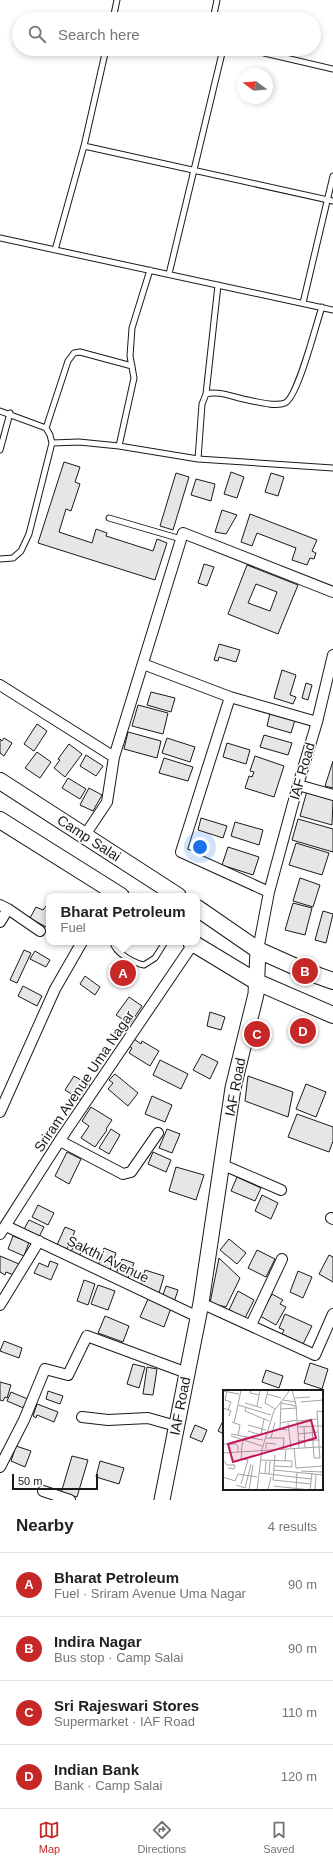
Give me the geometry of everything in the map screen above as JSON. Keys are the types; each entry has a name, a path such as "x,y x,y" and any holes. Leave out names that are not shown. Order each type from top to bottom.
{"main road":[{"name":"Camp Salai","path":"0,781 173,893"},
{"path":"0,820 112,893"},
{"path":"200,910 258,950 333,980"},
{"path":"195,945 257,982 333,1015"}],"street":[{"path":"85,835 107,802 114,757 182,536 333,592"},
{"name":"IAF Road","path":"162,1500 199,1310 233,1088 256,994 258,950 269,892 333,655"},
{"path":"143,664 230,697 316,722"},
{"path":"0,685 114,757"},
{"path":"230,697 181,852 269,892"},
{"path":"298,785 333,795"},
{"path":"0,922 4,907 40,931"},
{"path":"0,1112 55,989 80,945"},
{"name":"Sriram Avenue Uma Nagar","path":"3,1230 60,1141 191,945"},
{"path":"60,1141 122,1174 127,1174 130,1172 158,1132"},
{"path":"221,1164 281,1190"},
{"name":"Sakthi Avenue","path":"3,1230 39,1241 199,1310 251,1326 315,1355 333,1314"},
{"path":"0,1304 39,1241"},
{"path":"251,1326 282,1259"},
{"path":"0,1467 24,1420 45,1370 68,1376 87,1336 187,1373"},
{"path":"82,1417 108,1420 148,1418 176,1426"},
{"path":"43,1491 70,1500"}],"lane":[{"path":"116,12 117,0"},
{"path":"215,12 218,0"},
{"path":"55,250 84,146 104,56"},
{"path":"169,274 221,56"},
{"path":"277,56 333,69"},
{"path":"84,146 330,200"},
{"path":"303,303 330,200 333,176"},
{"path":"0,238 333,310"},
{"path":"119,446 133,384 130,356 132,328 150,270"},
{"path":"198,459 202,404 206,394 218,285"},
{"path":"206,394 216,393 250,401 280,404 286,403 296,390 322,307"},
{"path":"46,428 68,361 74,353 80,352 132,366"},
{"path":"0,411 10,413 46,428 50,434 52,444 29,534 21,551 13,558 0,559"},
{"path":"0,450 10,413"},
{"path":"52,444 79,442 119,446 198,459 333,468"},
{"path":"109,518 182,536"},
{"path":"114,945 115,948 126,956 144,965 155,958 163,945"}],"building":[{"path":"64,462 80,467 75,482 80,484 71,511 66,509 59,532 92,543 96,529 107,533 106,536 153,551 157,539 167,543 155,580 38,543"},
{"path":"231,472 244,477 237,498 224,494"},
{"path":"176,473 189,477 173,530 160,526"},
{"path":"271,473 284,477 278,496 265,492"},
{"path":"196,479 215,484 211,501 191,495"},
{"path":"222,510 237,515 226,534 215,532"},
{"path":"250,514 317,540 312,551 316,553 314,559 310,558 307,565 292,560 296,548 257,533 252,546 241,542"},
{"path":"204,564 214,567 207,586 198,583"},
{"path":"247,565 298,585 278,634 228,614","holes":["256,584 277,592 270,611 248,603"]},
{"path":"219,644 240,650 236,662 219,657 218,661 214,660"},
{"path":"282,670 296,675 290,695 296,697 293,704 274,698"},
{"path":"306,683 312,685 308,700 302,698"},
{"path":"151,692 175,698 171,712 147,705"},
{"path":"138,705 168,713 163,734 132,726"},
{"path":"270,713 295,720 291,733 267,726"},
{"path":"37,724 47,731 34,751 24,744"},
{"path":"128,732 161,741 157,758 124,749"},
{"path":"264,735 292,743 288,755 260,747"},
{"path":"4,738 12,743 4,756 0,753 0,739 2,741"},
{"path":"167,738 195,747 190,762 162,753"},
{"path":"227,743 250,750 246,764 223,757"},
{"path":"69,744 82,754 65,777 54,768 60,760 58,759"},
{"path":"37,752 51,762 40,778 25,768"},
{"path":"86,755 103,766 96,776 80,766"},
{"path":"255,756 284,766 274,797 245,788 249,776 252,777 254,772 250,771"},
{"path":"164,758 193,767 188,781 159,773"},
{"path":"333,761 333,788 325,786"},
{"path":"68,778 86,789 80,799 62,788"},
{"path":"89,788 102,795 93,811 80,805"},
{"path":"307,791 333,799 332,825 300,816"},
{"path":"201,818 227,826 223,838 198,830"},
{"path":"298,819 333,829 333,852 292,840"},
{"path":"235,822 263,830 259,845 231,836"},
{"path":"296,843 329,853 322,875 289,865"},
{"path":"228,847 259,857 253,875 222,865"},
{"path":"300,878 320,885 313,907 293,901"},
{"path":"293,903 312,908 305,935 285,930"},
{"path":"46,906 46,927 30,918 36,907 43,910"},
{"path":"323,911 333,914 326,943 315,940"},
{"path":"24,950 31,953 17,983 10,980"},
{"path":"35,951 50,960 46,967 30,959"},
{"path":"85,976 100,987 95,995 80,984"},
{"path":"23,986 42,996 37,1006 18,996"},
{"path":"129,997 142,1006 130,1024 116,1015"},
{"path":"210,1012 225,1017 221,1030 207,1026"},
{"path":"134,1039 141,1044 142,1041 159,1051 150,1066 129,1053 132,1048 129,1046"},
{"path":"202,1054 218,1062 210,1079 193,1070"},
{"path":"160,1060 188,1074 181,1089 153,1075"},
{"path":"115,1074 138,1093 128,1106 108,1089 113,1083 109,1080"},
{"path":"74,1076 91,1086 83,1101 65,1090"},
{"path":"248,1076 293,1092 288,1117 245,1101"},
{"path":"306,1084 326,1092 316,1117 296,1109"},
{"path":"152,1096 172,1105 165,1122 145,1114"},
{"path":"91,1107 112,1120 95,1147 81,1138 89,1126 82,1121"},
{"path":"297,1114 333,1127 333,1141 329,1152 288,1137"},
{"path":"111,1129 120,1135 109,1154 99,1148"},
{"path":"167,1129 180,1134 172,1153 159,1148"},
{"path":"67,1152 81,1159 69,1184 55,1176"},
{"path":"153,1152 171,1160 166,1172 148,1164"},
{"path":"176,1167 204,1175 196,1200 169,1191"},
{"path":"237,1177 261,1188 255,1201 231,1191"},
{"path":"262,1195 278,1203 271,1219 255,1211"},
{"path":"38,1205 54,1213 48,1225 32,1217"},
{"path":"29,1220 44,1227 38,1239 23,1231"},
{"path":"65,1227 75,1231 67,1249 57,1245"},
{"path":"13,1236 29,1242 24,1256 8,1249"},
{"path":"229,1239 246,1253 237,1264 220,1250"},
{"path":"76,1241 85,1245 78,1258 70,1254"},
{"path":"104,1248 116,1253 110,1270 98,1266"},
{"path":"257,1250 275,1259 266,1277 248,1268"},
{"path":"329,1255 333,1257 333,1282 319,1274"},
{"path":"0,1256 19,1264 14,1275 6,1272 5,1275 0,1272"},
{"path":"219,1258 240,1278 226,1307 210,1303"},
{"path":"122,1259 134,1263 127,1281 115,1276"},
{"path":"50,1261 58,1264 51,1280 34,1273 39,1263 48,1267"},
{"path":"145,1270 164,1276 159,1293 140,1287"},
{"path":"298,1271 312,1277 303,1298 290,1292"},
{"path":"84,1280 95,1284 88,1305 77,1301"},
{"path":"98,1285 115,1291 108,1310 91,1304"},
{"path":"166,1286 178,1290 174,1302 162,1298"},
{"path":"238,1291 254,1300 245,1318 229,1310"},
{"path":"272,1294 283,1300 280,1304 286,1307 276,1325 260,1316"},
{"path":"148,1299 171,1308 164,1327 140,1317"},
{"path":"285,1314 312,1326 303,1344 282,1334 284,1330 279,1328"},
{"path":"105,1316 129,1326 123,1342 98,1333"},
{"path":"4,1341 22,1348 19,1358 0,1351"},
{"path":"310,1363 328,1369 322,1389 304,1383"},
{"path":"133,1364 145,1367 139,1388 127,1384"},
{"path":"147,1367 157,1369 153,1395 143,1394"},
{"path":"266,1370 283,1376 279,1388 262,1382"},
{"path":"0,1382 11,1385 7,1398 5,1397 3,1401 0,1400"},
{"path":"48,1391 63,1396 60,1404 46,1399"},
{"path":"11,1392 30,1400 26,1409 7,1401"},
{"path":"37,1404 58,1412 54,1422 37,1415 36,1418 33,1416"},
{"path":"223,1421 223,1434 218,1431"},
{"path":"195,1425 207,1430 202,1442 190,1437"},
{"path":"16,1446 31,1451 25,1467 11,1461"},
{"path":"72,1456 88,1460 77,1497 61,1493"},
{"path":"100,1461 124,1468 119,1484 96,1477"}],"place":[{"name":"Indira Nagar","path":"305,971"},
{"name":"Bharat Petroleum","path":"123,973"},
{"name":"Indian Bank","path":"303,1031"},
{"name":"Sri Rajeswari Stores","path":"257,1034"}]}
